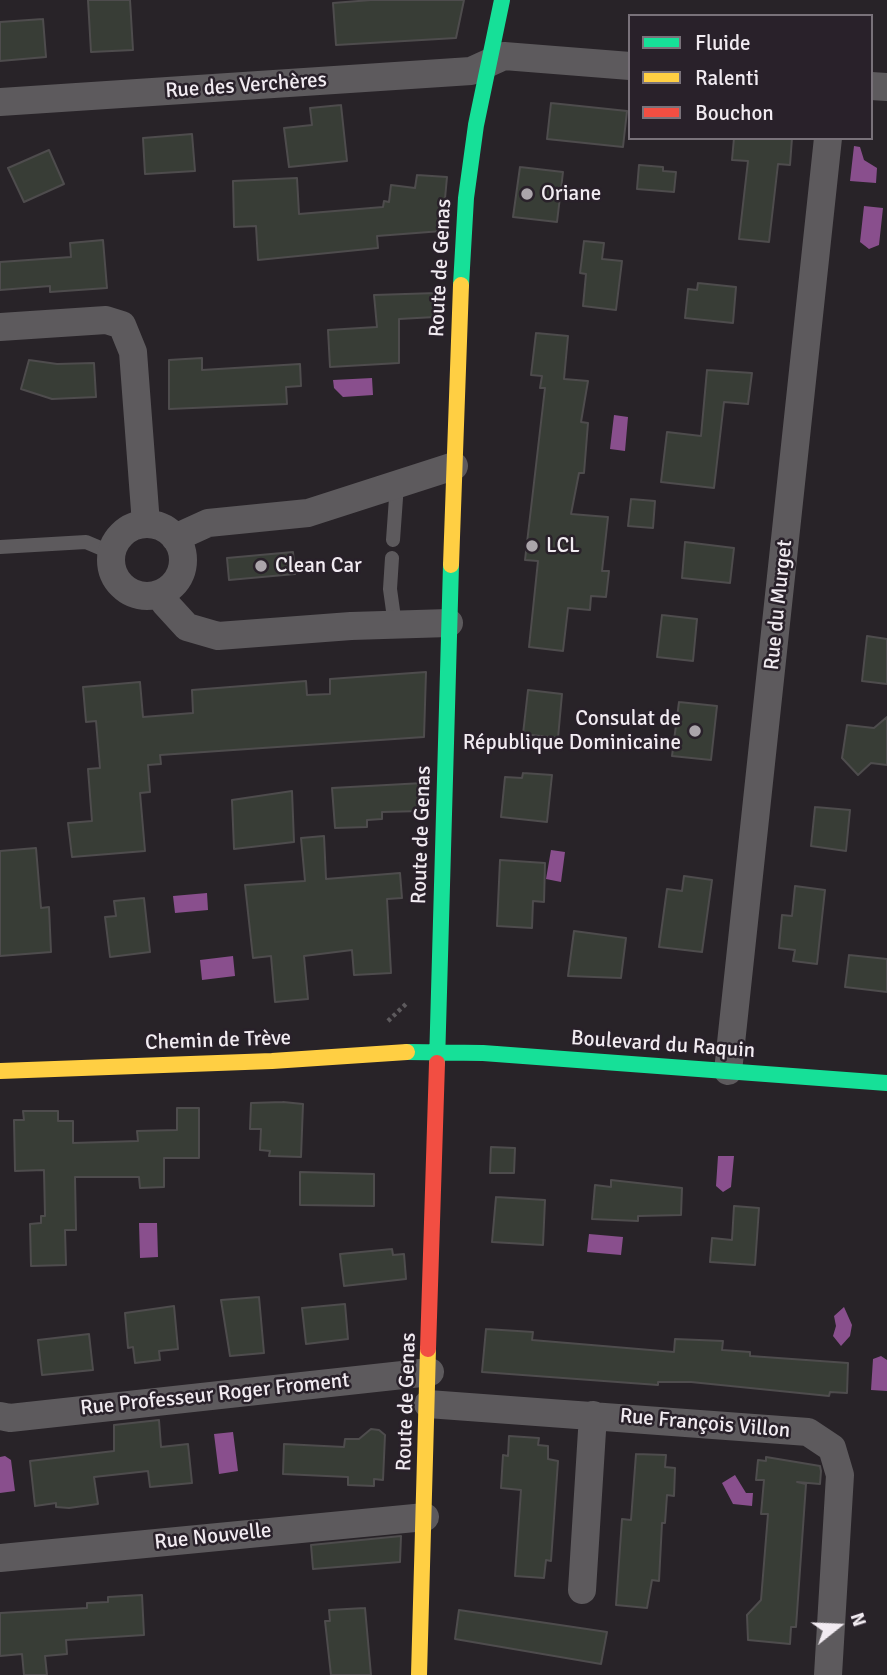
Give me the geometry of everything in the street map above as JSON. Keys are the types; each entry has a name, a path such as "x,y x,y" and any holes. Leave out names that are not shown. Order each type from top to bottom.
{"street":[{"name":"Route de Genas","path":"419,1675 430,1372 449,623 466,198 502,0"},
{"name":"Rue des Verchères","path":"0,102 461,72 504,56 628,66"},
{"name":"Rue du Murget","path":"728,1071 828,140"},
{"path":"0,327 106,320 122,325 133,352 146,524"},
{"path":"175,538 208,523 308,513 454,466"},
{"path":"146,524 165,529 175,538 182,552 181,572 170,588 162,593 140,596 130,591 115,575 112,553 124,533 146,524"},
{"path":"162,593 171,611 187,626 218,636 449,623"},
{"name":"Boulevard du Raquin","path":"437,1053 483,1053 887,1083"},
{"name":"Chemin de Trève","path":"0,1071 437,1053"},
{"name":"Rue Professeur Roger Froment","path":"0,1416 10,1418 430,1372"},
{"name":"Rue François Villon","path":"428,1404 808,1432 832,1448 840,1475 828,1675"},
{"path":"582,1590 593,1415"},
{"name":"Rue Nouvelle","path":"0,1558 425,1517"}],"lane":[{"path":"393,540 397,484"},
{"path":"0,547 86,542 112,553"},
{"path":"392,558 390,589 395,625"}],"shaded area":[{"path":"854,146 860,147 864,160 877,168 876,183 850,181"},
{"path":"864,206 883,208 879,245 869,249 860,242"},
{"path":"372,378 373,395 343,397 334,388 333,380"},
{"path":"614,415 628,417 625,451 610,449"},
{"path":"551,850 565,852 561,882 546,879"},
{"path":"207,893 208,910 175,913 173,896"},
{"path":"233,956 235,976 202,980 200,960"},
{"path":"718,1156 734,1156 731,1187 723,1192 716,1186"},
{"path":"139,1223 157,1223 158,1257 140,1258"},
{"path":"589,1234 623,1237 621,1255 587,1252"},
{"path":"844,1307 852,1325 850,1336 841,1346 833,1336 836,1326 834,1316"},
{"path":"881,1356 887,1360 887,1391 871,1390 873,1359"},
{"path":"233,1432 238,1471 219,1474 214,1434"},
{"path":"5,1456 11,1460 15,1491 0,1493 0,1457"},
{"path":"735,1475 746,1493 753,1493 752,1506 733,1504 722,1483"}],"building":[{"path":"88,0 130,0 133,50 91,52"},
{"path":"371,0 464,0 456,38 336,45 333,3"},
{"path":"43,19 46,57 0,61 0,22"},
{"path":"551,103 627,111 623,147 547,139"},
{"path":"341,105 347,161 289,167 284,128 312,125 310,108"},
{"path":"192,134 195,171 145,174 143,138"},
{"path":"734,140 792,140 790,165 778,164 769,242 739,239 748,161 732,160"},
{"path":"49,150 64,184 24,202 8,168"},
{"path":"639,165 663,167 663,171 676,172 674,192 637,189"},
{"path":"520,167 563,172 557,222 513,217"},
{"path":"417,175 447,177 442,231 377,236 378,248 258,260 256,226 234,227 233,181 297,178 299,214 383,207 384,201 389,202 391,185 415,188"},
{"path":"103,240 107,288 50,292 50,286 0,290 0,262 71,257 70,243"},
{"path":"584,241 604,243 602,259 622,261 616,310 583,306 586,274 580,273"},
{"path":"698,283 736,287 733,323 685,318 688,289 697,290"},
{"path":"437,293 435,317 399,319 399,363 330,367 328,330 377,327 374,295"},
{"path":"536,333 568,336 564,379 588,381 581,422 588,423 584,473 579,473 571,514 608,517 602,571 609,571 606,597 591,596 590,610 568,608 563,651 529,647 538,561 525,560 545,388 540,388 542,376 531,375"},
{"path":"202,358 202,370 300,364 301,386 286,387 287,404 169,409 169,360"},
{"path":"29,360 57,364 94,363 96,397 52,399 21,389"},
{"path":"707,370 752,373 748,404 724,402 714,488 661,482 667,432 701,436"},
{"path":"631,499 655,501 653,528 628,526"},
{"path":"685,542 734,548 730,583 682,578"},
{"name":"Clean Car","path":"293,552 295,574 229,580 227,558"},
{"path":"662,615 697,619 693,661 657,657"},
{"path":"867,636 887,639 887,684 862,681"},
{"path":"426,672 424,737 160,755 161,764 148,765 150,792 140,793 145,851 72,857 68,823 92,821 88,769 100,768 96,721 86,722 83,687 140,682 143,717 193,713 192,690 306,681 307,695 330,694 330,679"},
{"path":"528,690 562,694 558,738 523,734"},
{"name":"Consulat de République Dominicaine","path":"679,702 717,706 711,760 672,756"},
{"path":"887,717 887,765 871,763 858,775 842,758 847,725 874,728"},
{"path":"523,773 552,775 547,822 501,817 505,777 522,778"},
{"path":"423,783 422,811 382,812 382,819 367,820 367,827 335,828 332,788"},
{"path":"292,791 294,842 234,849 232,800"},
{"path":"815,807 850,810 846,851 811,846"},
{"path":"324,836 326,879 400,873 402,898 387,899 391,973 354,975 352,950 304,956 308,999 275,1002 271,956 253,958 245,885 305,881 301,838"},
{"path":"36,848 41,908 49,907 51,952 0,956 0,851"},
{"path":"500,860 545,863 544,902 533,901 532,928 497,926"},
{"path":"684,876 712,880 702,952 659,947 667,889 682,891"},
{"path":"795,886 825,890 817,964 793,961 795,950 779,948 782,915 792,916"},
{"path":"144,898 150,952 110,957 105,917 116,916 114,901"},
{"path":"574,931 626,938 621,978 568,976"},
{"path":"849,955 887,959 887,992 845,987"},
{"path":"251,1103 303,1104 301,1157 269,1156 270,1151 260,1150 261,1129 250,1129"},
{"path":"177,1108 199,1108 199,1158 164,1158 164,1187 140,1188 139,1177 75,1177 76,1230 65,1230 66,1265 31,1266 30,1224 41,1223 41,1216 45,1216 44,1170 15,1171 14,1120 24,1120 23,1111 58,1111 58,1121 73,1121 73,1143 138,1141 137,1131 177,1130"},
{"path":"491,1147 515,1148 514,1173 490,1173"},
{"path":"300,1172 374,1174 374,1206 300,1205"},
{"path":"611,1180 682,1188 681,1215 638,1216 638,1221 592,1219 595,1185 611,1187"},
{"path":"496,1197 545,1200 543,1245 492,1242"},
{"path":"734,1206 759,1208 755,1265 710,1262 712,1238 732,1240"},
{"path":"392,1249 393,1255 404,1254 406,1279 344,1286 340,1254"},
{"path":"259,1297 264,1353 230,1356 221,1300"},
{"path":"345,1304 348,1339 306,1344 302,1308"},
{"path":"174,1306 178,1349 159,1351 160,1360 135,1363 133,1347 128,1348 125,1313"},
{"path":"486,1329 533,1332 532,1340 674,1352 675,1339 723,1341 722,1350 750,1352 750,1356 848,1363 847,1393 830,1392 829,1396 691,1382 658,1382 658,1385 482,1372"},
{"path":"89,1334 93,1370 42,1375 38,1340"},
{"path":"159,1420 161,1447 188,1444 192,1483 150,1487 148,1471 94,1477 98,1504 69,1508 56,1507 56,1503 35,1506 30,1461 114,1451 114,1425"},
{"path":"371,1429 379,1430 385,1435 383,1480 374,1479 374,1486 348,1485 348,1477 283,1474 284,1444 344,1447 345,1439 359,1439"},
{"path":"509,1436 539,1438 538,1445 548,1446 548,1459 558,1461 551,1561 546,1560 544,1578 515,1576 521,1490 501,1488 503,1455 508,1456"},
{"path":"636,1454 666,1455 665,1467 675,1468 674,1496 667,1495 665,1523 662,1523 659,1581 652,1580 647,1608 616,1605 622,1519 631,1520"},
{"path":"766,1457 820,1466 821,1471 820,1484 797,1482 806,1484 796,1627 791,1627 790,1644 748,1640 747,1615 761,1600 768,1514 761,1514 764,1480 756,1480 758,1460 766,1461"},
{"path":"401,1536 400,1562 313,1569 311,1545"},
{"path":"142,1595 144,1635 66,1640 67,1654 45,1656 47,1675 24,1675 22,1654 0,1656 0,1613 87,1608 87,1603 108,1602 108,1597"},
{"path":"365,1608 371,1675 331,1675 325,1621 330,1621 329,1610"},
{"path":"459,1610 607,1632 601,1664 455,1639"}],"traffic: fast":[{"path":"461,285 466,198 476,125 502,0"},
{"path":"437,1063 451,565"},
{"path":"407,1052 483,1053 887,1083"}],"traffic: slow":[{"path":"451,565 461,285"},
{"path":"0,1071 272,1061 407,1052"},
{"path":"419,1675 428,1349"}],"traffic: jam":[{"path":"428,1349 437,1063"}],"place":[{"name":"Oriane","path":"527,194"},
{"name":"LCL","path":"532,546"},
{"name":"Clean Car","path":"261,566"},
{"name":"Consulat de République Dominicaine","path":"695,731"}]}
